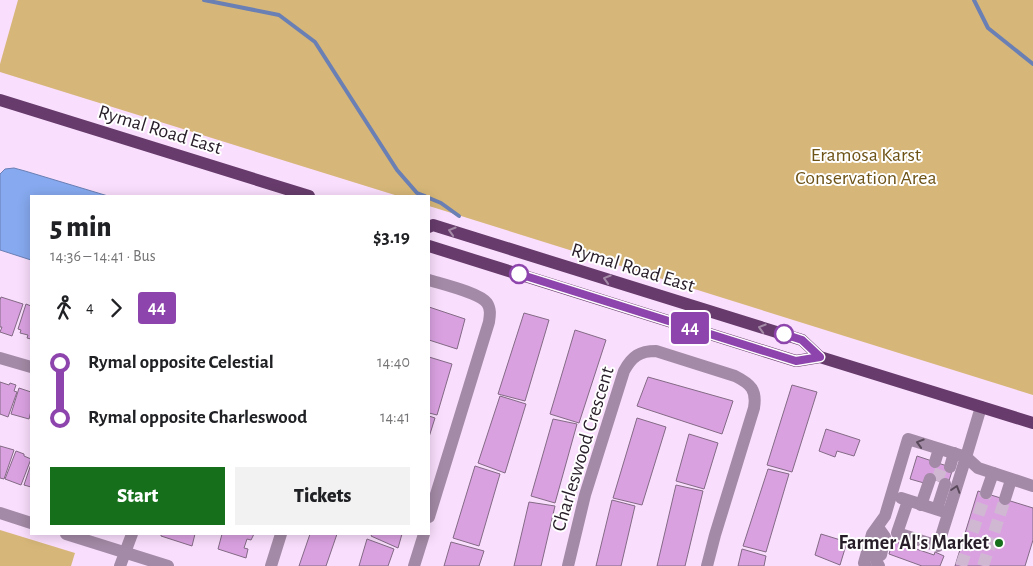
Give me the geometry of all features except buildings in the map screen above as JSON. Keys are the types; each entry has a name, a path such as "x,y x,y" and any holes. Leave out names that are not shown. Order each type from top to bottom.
{"main road":[{"name":"Rymal Road East","path":"0,100 305,195"},
{"name":"Rymal Road East","path":"430,226 433,225 802,340 820,357 1033,423"},
{"name":"Rymal Road East","path":"430,246 796,361 820,357"}],"street":[{"path":"430,280 479,296 486,303 490,311 489,322 430,514"},
{"name":"Charleswood Crescent","path":"568,566 585,495 624,371 636,355 647,351 656,351 735,376 746,382 756,397 707,566"},
{"path":"0,358 30,367"},
{"path":"943,464 981,407"},
{"path":"885,516 872,534 864,564 875,566 875,545 885,516 908,439 952,452 978,468 1033,486"},
{"path":"934,508 952,452"},
{"path":"986,493 993,474"},
{"path":"1004,499 1011,480"},
{"path":"908,501 897,533 938,546 934,508 937,481"},
{"path":"891,495 934,508"},
{"path":"0,513 30,523"},
{"path":"69,535 168,566"},
{"path":"120,566 132,535"},
{"path":"271,566 281,535"},
{"path":"414,566 424,535"}],"green space":[{"name":"Eramosa Karst Conservation Area","path":"18,0 1033,0 1033,395 430,206 430,195 395,195 0,72 0,64"},
{"path":"0,530 75,553 71,566 0,566"}],"water":[{"path":"14,168 105,195 30,195 30,260 0,250 0,174 5,169"}],"waterway":[{"path":"204,0 279,15 315,42 397,170 417,193 422,195"},
{"path":"974,0 988,28 1033,64"},
{"path":"430,198 441,203 459,216"}],"tunnel":[{"path":"937,481 943,464"},
{"path":"961,566 986,493"},
{"path":"983,566 1005,499"}],"bus line":[{"name":"44","path":"519,274 796,361 820,357 802,340 784,334"}],"place":[{"name":"Farmer Al's Market","path":"999,543"}]}
